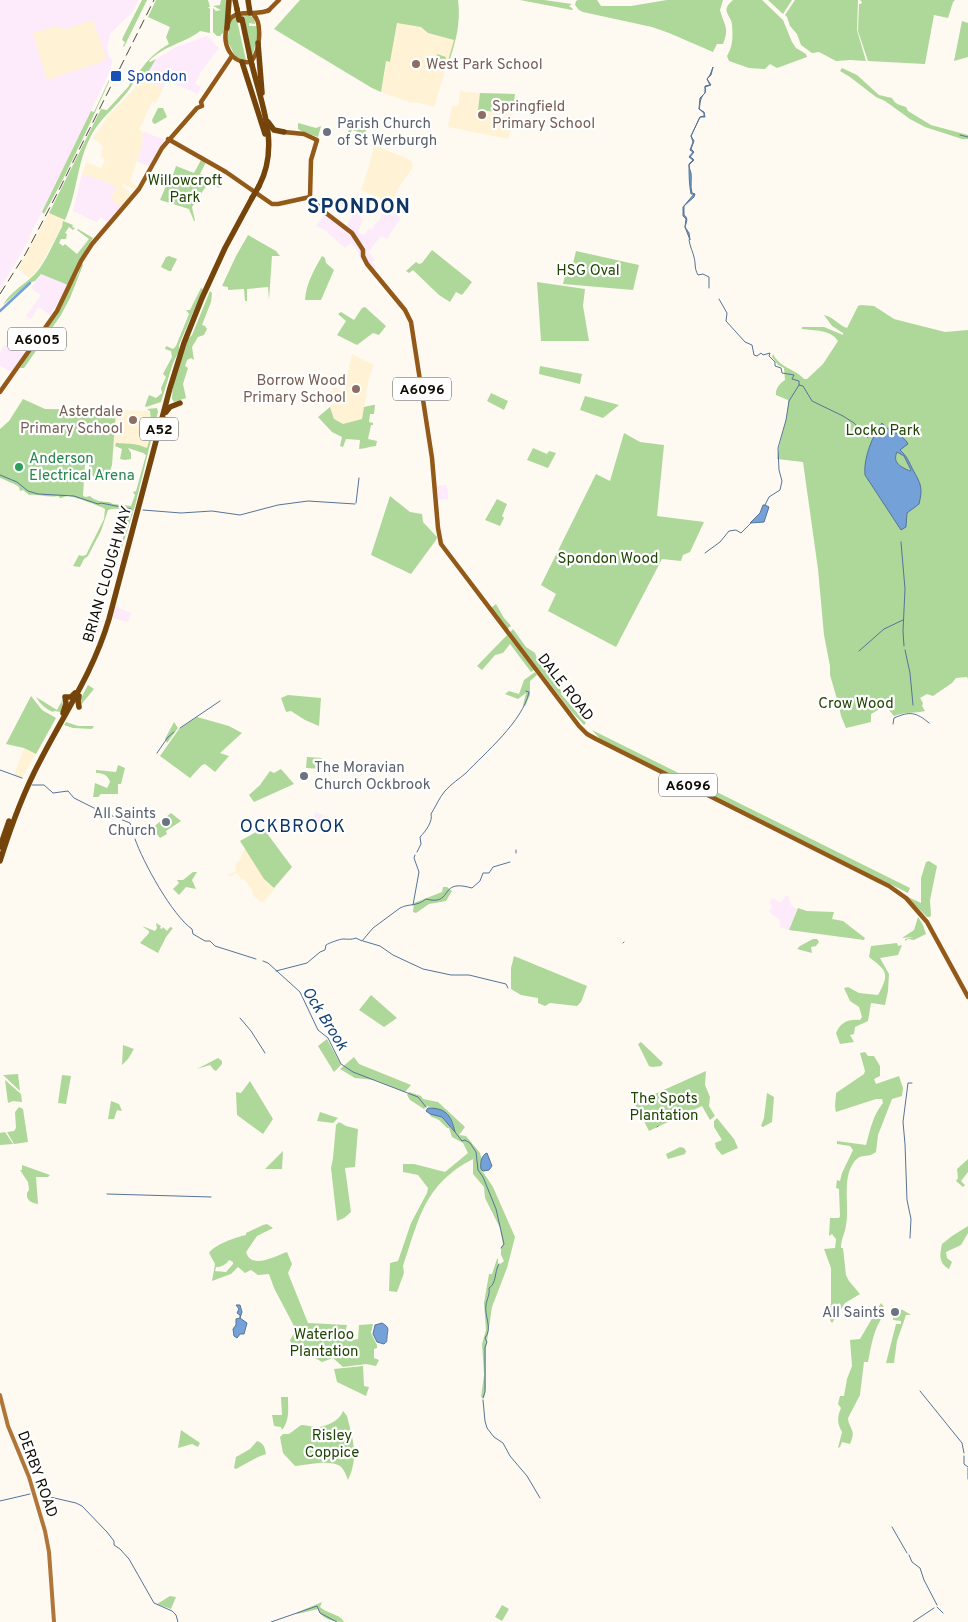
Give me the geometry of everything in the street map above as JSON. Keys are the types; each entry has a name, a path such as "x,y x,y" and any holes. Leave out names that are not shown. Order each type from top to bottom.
{"highway":[{"path":"227,28 229,0"},
{"path":"248,0 252,13"},
{"name":"BRIAN CLOUGH WAY","path":"0,861 26,788 40,760 71,708 74,706 79,707 78,700 81,689 98,652 106,627 170,388 184,343 202,298 229,240 266,170 270,154 269,137 263,107 249,58 238,4"},
{"path":"258,43 263,107"},
{"path":"240,61 265,134"},
{"name":"BRIAN CLOUGH WAY","path":"251,66 265,134 266,162 258,185"},
{"path":"265,116 273,130 284,132"},
{"name":"BRIAN CLOUGH WAY","path":"0,847 28,777 63,713 66,703 65,697 70,697 75,693 103,630 163,399 182,343 221,250 251,198"},
{"path":"159,430 167,409 178,403 170,400 170,388"}],"main road":[{"path":"229,63 252,60 258,43 258,22 260,17 278,0"},
{"path":"240,61 232,56 225,40 229,21 234,15 261,14 269,10"},
{"path":"252,13 258,22"},
{"path":"229,63 232,56"},
{"name":"A6005","path":"1,390 57,311 96,237 141,187 168,139 197,108 196,104 201,102 218,75 229,63"},
{"path":"168,139 226,172 272,204 278,204 310,197 310,161 317,141 306,135 284,132"},
{"name":"DALE ROAD","path":"310,197 332,218 349,229 363,250 363,257 368,266 408,314 432,458 440,544 578,726 596,739 889,886 912,904 927,922 968,997"},
{"name":"DERBY ROAD","path":"0,1394 8,1426 30,1477 45,1531 49,1552 54,1622"}],"shaded area":[{"path":"0,0 139,0 131,13 110,34 107,48 112,60 111,69 48,201 29,236 30,238 0,289"},
{"path":"93,20 106,57 104,61 47,80 33,33 60,25 62,30"},
{"name":"West Park School","path":"397,22 421,27 428,33 455,40 434,107 415,102 411,103 381,92 384,68 386,61 390,62"},
{"path":"207,36 219,48 200,73 195,84 201,87 198,94 166,80 163,88 144,79 156,59 176,47"},
{"path":"140,77 163,88 156,103 152,102 139,130 144,132 141,140 143,142 130,182 139,187 137,190 123,184 122,186 133,195 121,207 110,198 117,188 107,182 82,174 86,162 101,168 105,160 101,155 103,146 93,138 108,116 134,89"},
{"name":"Springfield Primary School","path":"460,91 480,93 478,109 513,112 508,139 448,127 452,106 458,106"},
{"path":"144,132 165,140 150,167 137,161"},
{"path":"374,145 412,162 413,167 398,188 392,203 361,190"},
{"path":"82,174 107,182 117,188 121,207 107,222 101,217 96,222 73,211"},
{"path":"385,205 390,208 389,211 395,213 400,218 387,239 381,236 372,247 369,253 375,260 372,262 376,267 373,270 366,259 361,261 357,250 351,243 345,248 328,232 316,226 325,214 331,220 346,228 354,211 363,219 358,233 365,235 369,228 372,230 376,222 378,223"},
{"path":"49,213 65,220 41,265 30,278 18,269"},
{"path":"41,274 68,285 50,315 38,308 31,319 26,316 41,295 31,288"},
{"path":"4,345 25,353 12,372 0,366 0,354"},
{"name":"Borrow Wood Primary School","path":"352,354 374,365 369,378 362,419 343,425 334,419 330,407 335,401 329,396 334,387 343,391"},
{"name":"Asterdale Primary School","path":"116,410 150,411 152,430 147,450 114,444"},
{"path":"447,485 448,499 438,500 437,486"},
{"path":"115,606 131,613 128,622 112,618"},
{"path":"24,748 36,754 22,778 14,775"},
{"path":"316,812 323,815 321,821 323,823 320,830 313,827 314,820 312,819"},
{"path":"245,848 264,879 275,889 262,903 253,895 252,890 244,879 242,880 237,873 229,877 228,875 236,871 235,864 240,860"},
{"path":"786,895 789,897 791,905 797,909 789,930 780,927 780,920 769,912 772,907 770,903 772,898 781,903"}],"green space":[{"path":"142,0 147,0 124,47 123,37"},
{"path":"156,0 208,0 210,7 208,7 210,9 210,33 200,31 155,56 149,61 156,59 144,79 137,75 140,70 147,61 169,44 166,37 170,27 148,17"},
{"path":"221,0 228,0 227,20 223,33 217,36 213,32 213,8 216,11 221,10 213,6 220,5"},
{"path":"300,0 458,0 459,16 457,31 449,62 454,40 428,33 421,27 397,23 390,62 386,61 381,92 274,29"},
{"path":"520,0 544,0 572,4 569,6 573,9 572,10"},
{"path":"578,0 597,0 601,6 631,6 667,0 723,0 720,10 726,27 726,34 723,44 717,44 713,52 652,27 583,12 575,5"},
{"path":"733,0 762,0 783,20 792,42 807,57 777,68 770,64 765,69 749,68 729,61 727,56 731,45 732,29 727,8"},
{"path":"768,0 792,0 783,14"},
{"path":"795,0 858,0 857,30 866,61 836,61 819,52 812,53 801,45 797,34 790,26 785,15"},
{"path":"860,0 955,0 948,18 934,15 925,64 868,61 858,31 859,4 862,2"},
{"path":"247,14 254,18 255,24 249,23 249,26 257,26 258,34 252,57 244,15"},
{"path":"236,16 246,60 236,58 227,40 231,20"},
{"path":"962,21 968,23 968,57 954,61"},
{"path":"437,54 446,57 442,68 434,65"},
{"path":"842,68 857,75 879,95 892,98 896,103 906,107 908,111 931,125 968,135 968,139 962,139 925,127 910,119 840,71"},
{"path":"114,69 73,160 44,214 42,212 91,111 94,112"},
{"path":"133,79 135,80 125,95 100,122 90,138 82,158 65,220 49,213 101,109 107,110"},
{"path":"480,93 515,94 513,112 478,110"},
{"path":"158,108 163,108 167,117 155,124 152,120"},
{"path":"298,123 316,128 321,126 318,137 298,129"},
{"path":"355,123 361,123 367,128 364,137 361,137 362,133 352,130 347,135 350,126"},
{"name":"Willowcroft Park","path":"201,160 206,162 200,174 223,182 219,188 209,182 192,207 194,221 189,209 160,200 166,186 169,187 176,166 194,173"},
{"path":"63,221 73,225 72,227 75,228 73,230 69,227 65,233 67,234 66,239 61,239 59,243 63,246 65,244 77,254 89,239 78,229 93,238 68,285 41,274 35,281 29,283 3,305 41,266 62,227"},
{"path":"248,235 276,251 280,256 272,256 269,300 268,287 247,289 247,301 245,301 244,289 228,290 228,287 222,286"},
{"path":"432,250 472,282 462,295 456,292 450,302 439,295 413,270 409,273 406,271 416,262 422,263"},
{"name":"HSG Oval","path":"576,251 639,265 633,290 563,284 568,262 573,263"},
{"path":"169,256 177,259 171,271 161,267 166,257"},
{"path":"322,256 325,258 326,263 334,270 321,300 305,300 313,272"},
{"path":"82,263 83,265 70,298 61,315 24,368 20,368 78,274"},
{"path":"537,282 585,289 583,306 589,341 541,341"},
{"path":"201,288 203,289 179,345 179,351 173,363 161,402 146,407 149,395 156,398 162,393 161,388 166,377 163,374 172,357 171,351 165,349 166,346 173,349 176,346 189,314 186,310 190,310"},
{"path":"210,291 212,293 211,302 202,325 207,329 204,335 198,337 192,347 194,360 191,358 187,360 185,366 188,368 183,384 186,398 174,402 172,391 178,369 188,339 192,335"},
{"name":"Locko Park","path":"858,306 874,306 894,319 945,332 968,330 968,679 967,677 956,678 933,696 927,694 920,698 925,711 894,716 888,709 883,707 871,714 871,722 846,728 830,675 803,462 777,459 787,415 788,400 776,395 778,386 785,380 784,368 778,365 772,357 773,354 783,365 804,379 807,379 823,364 838,341 826,332 802,329 802,327 824,327 843,335 843,333 832,326 824,315 831,317 847,328"},
{"path":"365,307 386,326 379,335 373,333 357,345 337,335 346,321 338,314 341,312 354,320 362,308"},
{"path":"540,366 582,374 580,384 539,374"},
{"path":"491,393 508,401 504,410 487,401"},
{"path":"585,396 619,405 603,418 580,410"},
{"path":"23,399 45,409 116,410 112,465 108,477 94,477 91,474 89,464 85,463 83,496 90,496 96,500 113,504 131,506 135,495 133,492 136,491 146,455 128,448 131,453 131,459 120,459 122,449 115,446 116,443 139,445 147,448 152,430 150,411 147,409 157,408 158,412 135,506 118,560 129,512 119,509 108,510 101,531 88,556 80,567 73,566 79,555 86,555 104,519 105,509 71,496 60,498 58,496 29,495 23,490 20,491 19,487 0,478 0,429 9,421"},
{"path":"375,405 374,414 370,414 369,422 373,423 373,425 371,425 368,439 377,441 376,446 359,449 360,440 346,439 343,447 340,446 342,437 332,432 318,417 330,407 334,419 343,424 362,419 364,407"},
{"name":"Spondon Wood","path":"624,433 640,442 664,445 657,516 704,522 690,552 683,555 681,561 662,559 616,647 548,611 556,594 541,585 596,474 610,481"},
{"path":"533,448 547,454 549,451 556,453 548,468 527,460"},
{"path":"390,496 410,512 422,514 423,522 437,537 411,574 371,555"},
{"path":"497,499 507,504 500,526 485,520"},
{"path":"496,604 511,626 507,629 491,608"},
{"path":"513,629 526,647 535,653 538,661 562,692 561,694 586,723 584,725 510,632"},
{"path":"507,635 534,670 531,672 510,644 503,653 495,655 482,670 477,666"},
{"path":"535,672 537,675 530,681 530,695 525,706 523,705 526,693 518,699 505,694 509,691 519,694 524,680"},
{"path":"88,685 94,689 80,706 80,700"},
{"path":"288,695 321,698 319,726 291,711 286,712 281,698"},
{"path":"31,696 42,710 56,718 36,754 24,748 6,744"},
{"path":"36,697 57,710 63,699 61,712 53,712 48,709"},
{"path":"197,717 229,726 242,733 220,753 229,756 215,772 205,764 190,778 160,756 179,729"},
{"path":"66,722 78,726 94,726 92,729 73,728 64,725"},
{"path":"174,722 178,728 167,743 165,739"},
{"path":"592,730 910,888 908,893 600,739"},
{"path":"307,757 322,758 321,769 306,768"},
{"path":"118,765 125,768 121,784 118,784 118,794 101,794 98,797 93,797 95,783 107,788 110,782 105,775 96,773 96,770 116,772"},
{"path":"281,769 294,784 254,802 249,795 260,785 270,771 274,773"},
{"path":"171,813 181,821 166,831 167,834 160,838 152,828"},
{"path":"263,828 292,867 274,888 264,879 240,841"},
{"path":"929,861 937,866 930,900 931,915 927,917 906,896 921,903 921,878 926,862"},
{"path":"193,872 197,872 192,880 196,889 186,887 179,895 173,889 179,883 177,880 183,880"},
{"path":"443,887 447,887 452,891 446,901 429,904 416,913 413,912 414,903 442,892"},
{"path":"798,908 807,911 834,912 832,919 843,921 865,938 864,940 789,930"},
{"path":"918,917 926,934 914,940 908,939 905,941 905,939 914,937 902,938 914,930"},
{"path":"156,923 161,926 160,928 162,929 163,927 167,931 170,927 173,928 158,953 140,943 149,933 142,926 155,931 157,928"},
{"path":"813,939 817,939 819,942 816,946 811,947 812,953 797,949 800,946"},
{"path":"897,943 898,946 902,945 898,955 880,958 889,974 885,1005 871,1003 868,1021 855,1027 854,1034 850,1035 854,1042 840,1044 836,1033 840,1026 848,1021 860,1020 862,1017 859,1007 850,1001 844,988 848,987 859,993 878,995 884,982 885,973 869,957 871,946"},
{"path":"514,956 587,986 581,1002 577,1006 550,1003 545,1006 538,1003 538,998 521,995 511,989 511,968"},
{"path":"371,995 397,1018 384,1027 359,1010"},
{"path":"327,1039 341,1065 334,1072 318,1046"},
{"path":"641,1042 663,1063 661,1066 649,1066 638,1044"},
{"path":"123,1045 134,1049 122,1065"},
{"path":"865,1052 868,1056 874,1056 880,1066 880,1076 874,1079 876,1084 899,1076 903,1088 902,1096 892,1099 878,1135 876,1152 858,1158 852,1164 849,1172 847,1180 847,1217 841,1248 843,1248 846,1275 860,1294 845,1303 832,1323 829,1313 831,1304 831,1268 824,1249 835,1248 836,1239 832,1234 829,1236 830,1218 839,1218 840,1216 839,1189 836,1188 837,1180 840,1181 853,1150 850,1146 837,1144 837,1141 866,1145 874,1118 883,1103 882,1099 876,1099 836,1112 836,1093 864,1074 865,1071 860,1053"},
{"path":"354,1057 359,1064 411,1085 405,1092 375,1080 355,1078 340,1069"},
{"path":"218,1058 222,1061 222,1064 216,1071 210,1065 197,1069"},
{"name":"The Spots Plantation","path":"706,1071 705,1085 710,1097 709,1106 715,1116 710,1120 702,1106 649,1131 635,1104"},
{"path":"18,1074 20,1091 3,1075"},
{"path":"62,1075 71,1076 66,1104 58,1103"},
{"path":"5,1080 21,1094 22,1102 13,1101 8,1103"},
{"path":"250,1081 273,1119 263,1134 237,1115 236,1092 241,1093"},
{"path":"409,1092 421,1096 423,1099 438,1102 465,1127 459,1135 466,1136 480,1153 482,1160 481,1169 493,1187 515,1237 507,1268 492,1307 486,1348 486,1388 484,1398 481,1397 484,1375 482,1344 486,1330 484,1303 489,1274 492,1274 498,1258 499,1265 504,1261 501,1255 503,1244 500,1228 485,1198 484,1187 473,1174 473,1159 457,1169 434,1191 419,1218 403,1266 404,1273 397,1292 389,1291 390,1263 398,1261 411,1223 428,1188 418,1175 403,1172 403,1164 414,1164 445,1172 468,1153 463,1143 452,1137 449,1128 430,1116 432,1114 442,1117 455,1131 446,1113 427,1106 424,1109 410,1100 407,1095"},
{"path":"767,1093 774,1097 772,1122 763,1127 761,1126 764,1118"},
{"path":"111,1101 119,1104 122,1111 117,1110 114,1119 108,1119"},
{"path":"19,1107 23,1109 28,1142 14,1144 7,1132 14,1131 16,1128 15,1112"},
{"path":"320,1112 338,1118 333,1123 317,1121"},
{"path":"717,1118 734,1139 738,1148 722,1155 716,1148 715,1143 722,1140 714,1127 714,1121"},
{"path":"339,1122 358,1129 355,1167 345,1168 351,1212 337,1221 331,1168 336,1125"},
{"path":"5,1132 13,1144 0,1145 0,1133"},
{"path":"680,1147 684,1148 685,1154 668,1159 666,1154"},
{"path":"283,1151 282,1169 265,1169"},
{"path":"968,1159 968,1172 961,1181 965,1185 963,1187 956,1181 958,1178 957,1169"},
{"path":"22,1165 50,1175 48,1177 36,1177 38,1204 31,1202 27,1198 28,1182 20,1170 22,1170"},
{"name":"Waterloo Plantation","path":"267,1224 273,1228 257,1236 246,1252 249,1257 258,1261 270,1259 287,1252 292,1264 288,1273 308,1323 347,1325 344,1337 348,1341 358,1339 359,1325 373,1324 371,1333 377,1345 377,1348 374,1349 374,1358 379,1360 376,1366 366,1364 343,1367 333,1358 322,1362 303,1351 293,1350 290,1340 296,1330 274,1288 269,1274 258,1275 251,1270 245,1273 238,1267 231,1274 212,1281 215,1264 209,1253 215,1247 246,1235 246,1233","holes":["229,1260 233,1262 226,1272 215,1271 216,1267 227,1263"]},
{"path":"968,1226 968,1233 961,1245 946,1252 947,1258 952,1262 949,1269 945,1267 940,1255 942,1244"},
{"path":"881,1303 884,1307 881,1309 885,1314 876,1330 868,1362 864,1362 860,1395 848,1418 853,1432 852,1439 850,1444 842,1442 838,1448 842,1432 838,1420 841,1408 838,1404 840,1396 844,1396 852,1366 850,1340 860,1339"},
{"path":"896,1309 903,1310 911,1315 906,1315 897,1341 894,1363 886,1363 896,1324 901,1324 901,1321 893,1320 893,1311"},
{"path":"363,1366 364,1386 369,1387 366,1396 337,1382 334,1369"},
{"path":"281,1397 288,1397 287,1419 282,1430 281,1427 274,1426 272,1415 282,1415"},
{"name":"Risley Coppice","path":"343,1411 347,1416 354,1448 353,1464 348,1480 343,1469 336,1464 324,1463 295,1466 283,1453 280,1437 283,1434 289,1434 301,1425 317,1427 326,1425 336,1420"},
{"path":"181,1430 200,1443 198,1447 192,1444 178,1448"},
{"path":"257,1441 263,1444 266,1454 236,1469 234,1468 236,1457 250,1449"},
{"path":"170,1596 176,1597 171,1609 157,1604"},
{"path":"322,1602 320,1607 339,1617 344,1622 328,1619 318,1609 296,1613"},
{"path":"502,1605 509,1609 502,1621 495,1617"}],"water":[{"path":"691,136 694,141 691,149 694,152 690,157 694,160 689,165 693,160 689,157 693,152 690,150 693,142"},
{"path":"689,165 691,190 695,194 684,206 684,215 687,219 685,227 686,219 683,216 683,207 694,194 691,194 690,190"},
{"path":"882,423 906,440 908,444 900,450 908,459 920,486 919,504 907,513 906,527 901,530 865,475 867,454","holes":["897,452 904,456 911,470 910,471 897,462"]},
{"path":"763,505 769,507 764,522 750,523 760,513"},
{"path":"428,1108 439,1109 446,1113 455,1132 442,1117 426,1111"},
{"path":"487,1153 492,1166 489,1170 483,1171 481,1169 481,1160"},
{"path":"236,1305 240,1305 242,1312 240,1318 240,1315 237,1313 239,1309"},
{"path":"240,1318 247,1323 244,1334 240,1334 237,1338 234,1336 233,1329 236,1325 236,1319"},
{"path":"382,1323 388,1329 387,1341 384,1344 377,1342 373,1334 375,1325"}],"waterway":[{"path":"960,135 968,137"},
{"path":"689,240 697,273 698,275 703,274 709,277 709,288"},
{"path":"0,311 30,283"},
{"path":"719,299 727,313 726,321 745,342 752,345 754,355 770,353 769,356 775,362 775,366 781,368 782,373 794,375 792,379 799,381 799,385 803,386 812,401 854,423 868,438"},
{"path":"765,505 769,497 780,490 782,481 779,470 778,448 789,401 799,385"},
{"path":"865,435 873,430"},
{"path":"0,475 17,482 28,491 38,494 74,496 98,504 131,509"},
{"path":"356,503 359,478"},
{"path":"143,510 181,513 212,511 240,515 278,505 308,501 355,504"},
{"path":"705,553 720,542 729,531 736,530 741,533 751,523"},
{"path":"901,542 905,589 904,646"},
{"path":"859,651 884,629 903,620"},
{"path":"905,650 910,673 913,705"},
{"path":"417,852 421,844 420,837 425,832 431,820 431,814 441,796 447,788 466,773 493,746 511,725 525,703 529,692 526,691"},
{"path":"180,728 220,701"},
{"path":"893,724 894,718 904,714 916,715 929,723"},
{"path":"157,753 168,737 174,732"},
{"name":"Ock Brook","path":"0,770 22,778"},
{"name":"Ock Brook","path":"32,785 44,785 53,793 68,791 74,798 101,813 130,823 135,836"},
{"name":"Ock Brook","path":"135,839 144,861 159,887 176,912 192,929 193,934 205,941 210,941 215,946 256,959"},
{"path":"413,905 419,872 414,858 415,855"},
{"path":"276,971 307,963 325,950 326,945 334,941 356,938 362,941 373,928 400,908 426,899 438,900 452,887 472,888 480,881 483,873 489,873 493,867 510,862"},
{"path":"363,941 380,946 393,955 423,969 451,975 469,975 506,984 508,988"},
{"name":"Ock Brook","path":"263,961 268,963 300,992 318,1030 328,1038 341,1064 353,1072 418,1097 426,1107"},
{"path":"240,1018 265,1053"},
{"path":"910,1238 911,1219 907,1200 903,1122 908,1083 912,1083"},
{"path":"455,1132 462,1141 465,1140 470,1143 476,1152 478,1170 483,1177 496,1209 504,1244 501,1248"},
{"path":"107,1194 211,1197"},
{"path":"483,1398 485,1392 485,1347 487,1342 485,1338 488,1330 486,1305 489,1288 492,1286 499,1264"},
{"path":"920,1391 962,1443 964,1453"},
{"path":"483,1400 487,1428 494,1437 503,1443 540,1498"},
{"path":"964,1456 964,1464 968,1467"},
{"path":"968,1468 968,1479"},
{"path":"0,1501 30,1494"},
{"path":"39,1494 49,1494 50,1497 82,1506 107,1532 114,1541 114,1545 129,1559 154,1603 172,1611 176,1615 178,1622"},
{"path":"892,1527 907,1553"},
{"path":"909,1555 912,1562 920,1568 937,1605"},
{"path":"271,1622 317,1606 320,1613 337,1622"},
{"path":"937,1607 943,1613"},
{"path":"913,1622 934,1608"}],"railway":[{"path":"0,294 26,253 154,0"}],"place":[{"name":"West Park School","path":"416,64"},
{"name":"Spondon","path":"116,76"},
{"name":"Springfield Primary School","path":"482,115"},
{"name":"Parish Church of St Werburgh","path":"327,132"},
{"name":"Borrow Wood Primary School","path":"356,389"},
{"name":"Asterdale Primary School","path":"133,420"},
{"name":"Anderson Electrical Arena","path":"19,467"},
{"name":"The Moravian Church Ockbrook","path":"304,776"},
{"name":"All Saints Church","path":"166,822"},
{"name":"All Saints","path":"895,1312"}],"district":[{"name":"SPONDON","path":"359,206"},
{"name":"OCKBROOK","path":"293,826"}],"park label":[{"name":"Crow Wood","path":"856,703"}]}
